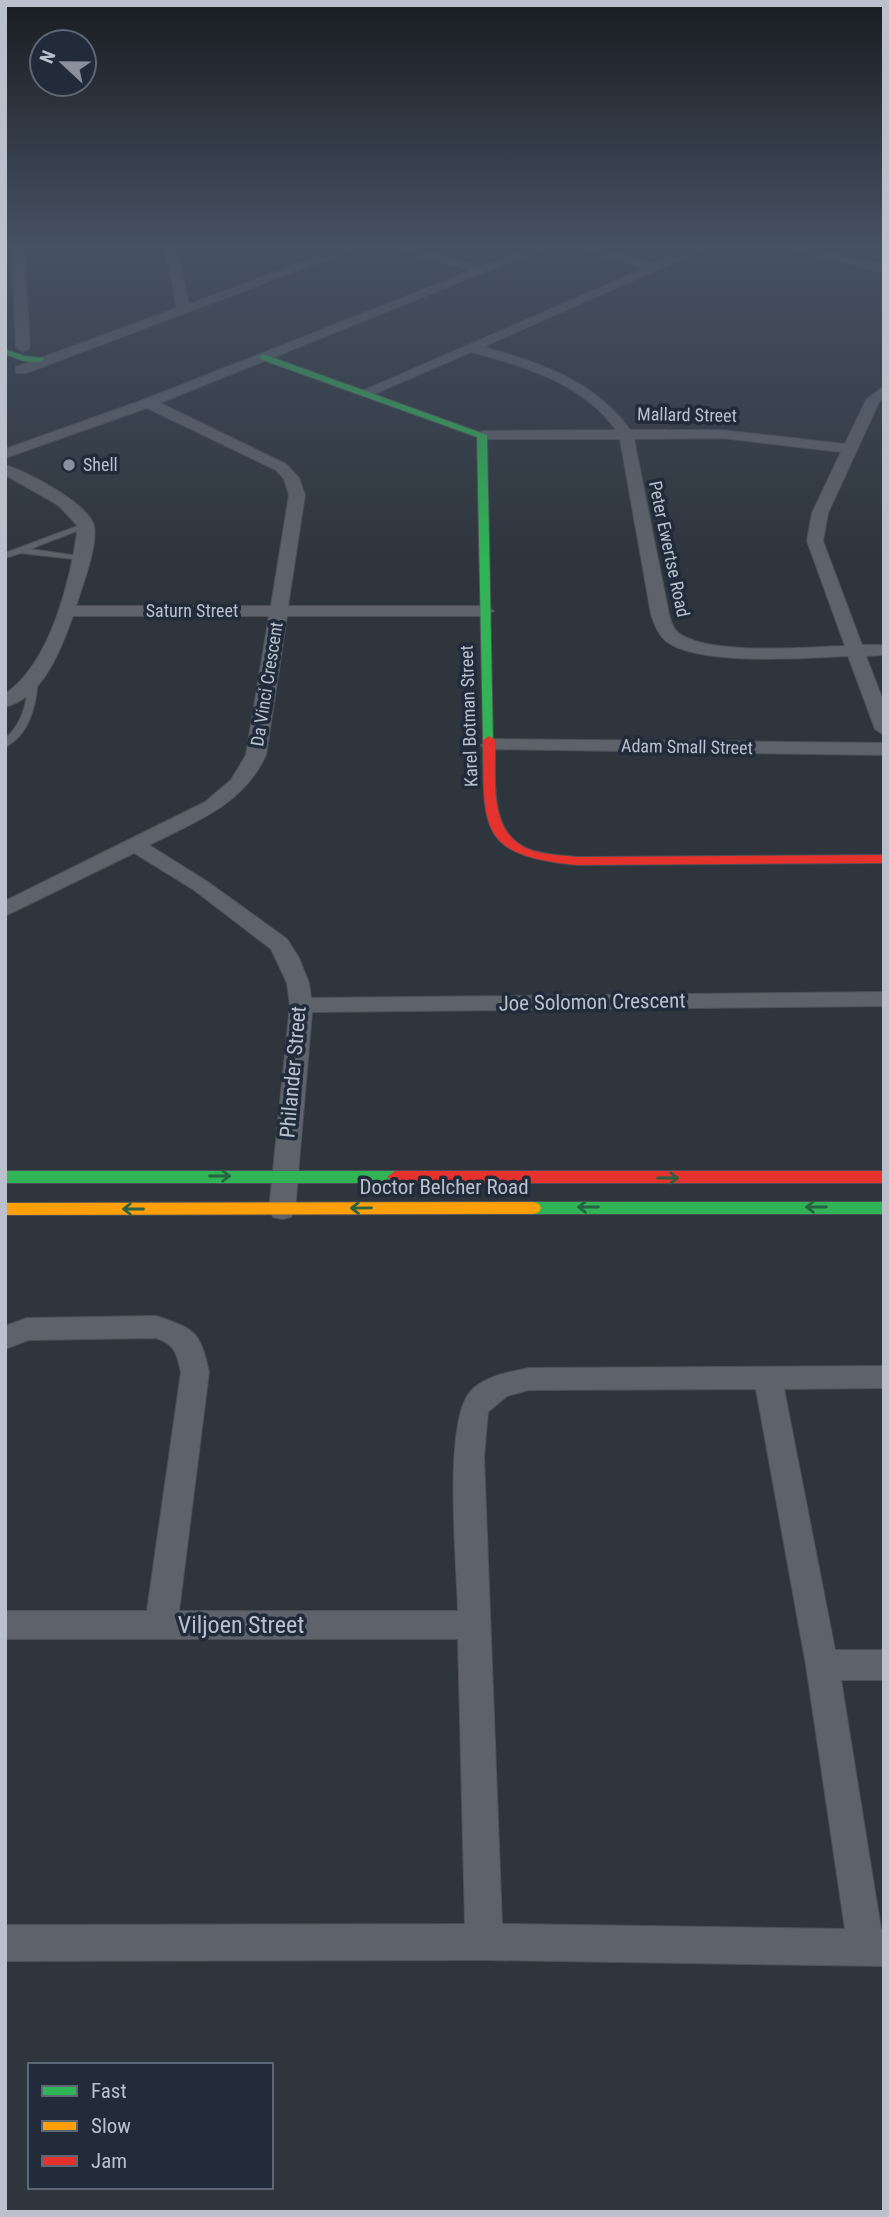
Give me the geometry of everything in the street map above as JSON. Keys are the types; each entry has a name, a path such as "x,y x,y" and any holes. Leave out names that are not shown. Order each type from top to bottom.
{"street":[{"path":"6,351 23,358 40,360"},
{"path":"10,370 69,351"},
{"path":"10,370 70,351"},
{"path":"5,454 148,403 276,351"},
{"path":"367,392 464,351"},
{"path":"483,351 535,368 577,389 612,414 626,434"},
{"path":"262,357 482,435"},
{"path":"884,390 873,400 849,449 820,513 815,541 884,729"},
{"name":"Da Vinci Crescent","path":"5,910 212,806 236,790 256,755 297,495 291,478 281,467 148,403"},
{"name":"Peter Ewertse Road","path":"626,434 660,614 670,636 687,646 724,652 884,650"},
{"name":"Mallard Street","path":"482,435 722,434 849,449"},
{"name":"Karel Botman Street","path":"482,435 491,813 495,833 522,853 548,860 884,859"},
{"path":"5,469 72,507 86,526 67,611 45,661 33,680 5,702"},
{"name":"Saturn Street","path":"67,611 485,611"},
{"name":"Adam Small Street","path":"491,745 884,749"},
{"name":"Philander Street","path":"136,846 201,886 279,944 288,958 298,983 301,1005 283,1176 282,1210"},
{"name":"Joe Solomon Crescent","path":"301,1005 884,999"},
{"name":"Doctor Belcher Road","path":"5,1177 884,1177"},
{"name":"Doctor Belcher Road","path":"5,1209 884,1208"},
{"path":"5,1338 27,1329 156,1327 178,1334 190,1348 195,1372 162,1625"},
{"path":"484,1942 469,1431 474,1407 483,1395 510,1382 529,1379 884,1377"},
{"path":"5,1943 484,1942 875,1948 768,1379"},
{"name":"Viljoen Street","path":"5,1625 476,1625"},
{"path":"822,1665 884,1665"}],"lane":[{"path":"5,556 86,526"},
{"path":"20,551 79,558"},
{"path":"5,744 17,735 27,718 32,700 33,680"}],"traffic: fast":[{"path":"6,351 23,358 40,360"},
{"path":"263,357 482,435 489,740"},
{"path":"5,1177 395,1177"},
{"path":"533,1208 884,1208"}],"traffic: slow":[{"path":"5,1209 533,1208"}],"traffic: jam":[{"path":"489,740 490,792 497,829 507,842 545,858 577,861 884,859"},
{"path":"395,1177 884,1177"}],"place":[{"name":"Shell","path":"69,465"}]}
